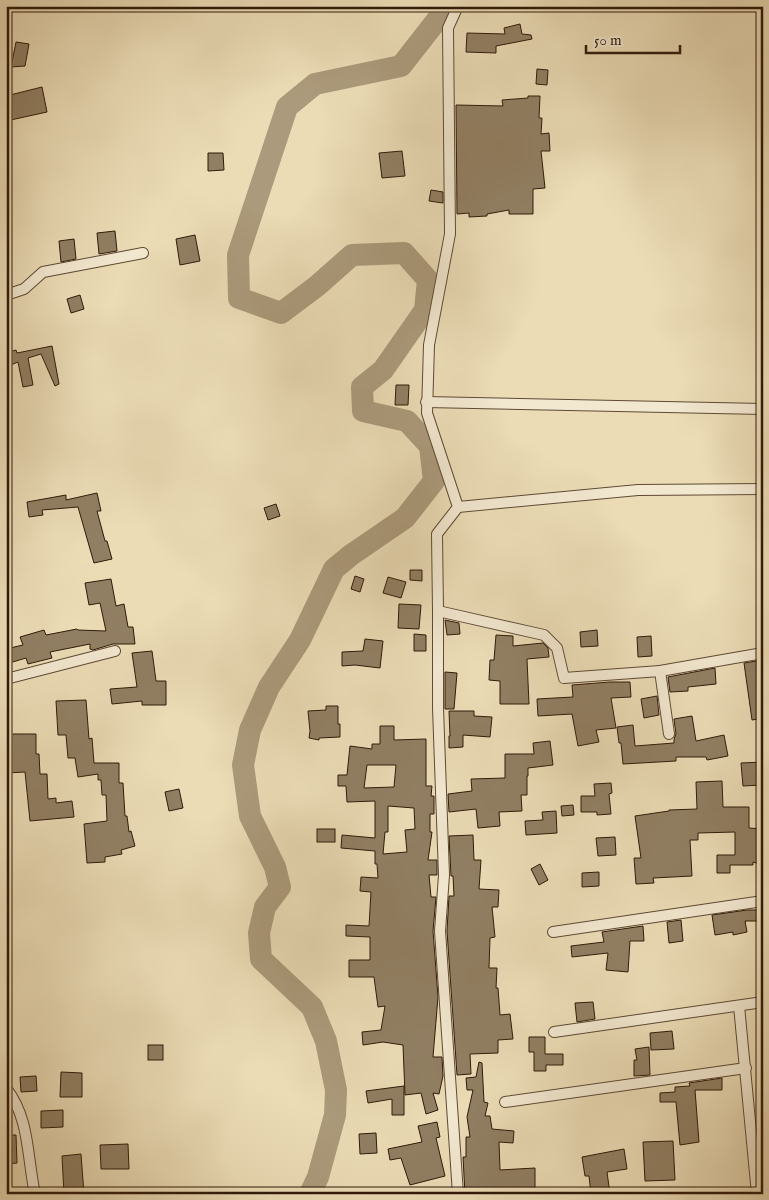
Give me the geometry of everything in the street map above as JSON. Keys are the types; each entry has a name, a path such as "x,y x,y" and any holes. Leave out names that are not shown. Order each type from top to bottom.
{"street":[{"path":"458,6 448,28 450,234 429,345 426,402 427,413 458,507"},
{"path":"6,296 24,289 43,272 143,253"},
{"path":"426,402 763,409"},
{"path":"458,1194 440,931 444,875 438,708 437,534 458,507 638,490 763,488"},
{"path":"438,611 544,635 557,648 564,678 660,670 763,653"},
{"path":"6,679 115,651"},
{"path":"660,670 669,734"},
{"path":"552,932 763,902"},
{"path":"554,1032 763,1002"},
{"path":"739,1006 757,1194"},
{"path":"505,1102 746,1068"},
{"path":"6,1088 15,1099 28,1141 36,1194"}],"building":[{"path":"520,24 522,34 531,35 532,39 496,46 496,53 466,52 467,33 505,34 504,28"},
{"path":"16,42 29,44 25,66 11,67"},
{"path":"537,69 548,70 547,85 536,84"},
{"path":"42,87 47,112 6,121 6,96"},
{"path":"528,96 540,96 539,118 542,118 541,134 549,133 550,151 541,151 545,188 533,189 533,214 509,214 509,210 487,214 487,216 469,217 469,213 457,214 456,105 503,106 502,100 528,98"},
{"path":"402,151 405,176 382,178 379,153"},
{"path":"208,153 223,153 224,170 208,171"},
{"path":"431,190 443,192 443,203 429,201"},
{"path":"115,231 117,251 99,254 97,233"},
{"path":"195,235 200,261 180,265 176,239"},
{"path":"74,239 76,259 61,262 59,241"},
{"path":"80,295 84,309 71,313 67,299"},
{"path":"52,346 59,384 55,386 41,354 28,358 33,385 23,387 18,362 6,367 6,353 16,350 17,353"},
{"path":"396,385 409,385 408,405 395,405"},
{"path":"97,493 101,511 97,511 112,559 94,563 78,507 42,510 43,515 29,517 27,502 66,495 66,500"},
{"path":"276,504 280,516 268,520 264,508"},
{"path":"410,570 422,570 422,581 410,580"},
{"path":"355,576 364,579 360,592 351,589"},
{"path":"388,577 406,582 401,598 383,593"},
{"path":"111,579 116,606 124,604 128,627 133,627 135,644 113,644 93,650 90,649 90,644 50,652 52,658 28,664 26,658 6,664 6,649 23,645 20,637 44,630 46,635 77,629 106,631 100,603 89,605 85,583"},
{"path":"399,604 421,605 419,629 398,628"},
{"path":"445,620 459,623 460,634 447,635"},
{"path":"597,630 598,646 581,647 580,632"},
{"path":"414,634 426,635 426,651 414,651"},
{"path":"496,635 513,636 513,646 543,643 548,648 549,657 527,659 529,704 500,704 500,681 489,680 490,660 494,660"},
{"path":"651,636 652,656 638,657 637,637"},
{"path":"365,639 383,641 380,668 355,665 342,666 342,652 363,651"},
{"path":"152,651 156,681 166,681 166,705 142,705 142,701 112,704 110,689 137,687 132,653"},
{"path":"763,660 763,718 752,720 744,663"},
{"path":"715,668 716,684 688,687 688,691 670,692 668,677"},
{"path":"445,672 457,673 454,709 445,709"},
{"path":"630,682 631,697 611,698 616,728 596,730 599,742 578,746 572,714 538,716 537,699 573,697 572,685"},
{"path":"657,696 659,715 644,718 641,699"},
{"path":"86,700 89,739 92,738 94,763 119,763 119,783 123,783 125,816 127,816 129,832 131,831 135,846 121,850 122,854 105,857 105,862 87,863 84,824 107,821 106,795 102,795 101,780 98,780 98,774 78,777 75,758 68,758 66,735 58,735 56,701"},
{"path":"326,706 338,706 340,737 319,738 319,740 309,738 308,711 326,710"},
{"path":"449,711 474,711 474,716 492,717 490,737 463,735 463,747 449,748"},
{"path":"692,716 696,741 724,735 728,756 707,760 706,757 676,757 676,761 623,764 617,727 633,725 635,746 674,743 676,734 674,719"},
{"path":"380,726 394,726 394,740 426,739 426,786 432,786 431,796 434,796 434,814 430,814 430,832 432,832 428,860 437,860 437,875 429,875 431,897 436,897 433,931 438,997 433,1057 442,1057 443,1076 439,1094 433,1093 438,1110 426,1114 421,1093 405,1095 403,1045 383,1042 363,1045 362,1032 381,1030 385,1006 378,1007 374,977 349,977 349,960 370,960 370,937 346,936 346,925 369,926 371,892 360,891 361,877 378,878 375,851 341,848 342,835 375,838 375,801 347,802 346,786 338,786 338,775 347,775 350,746 372,749 372,744 380,744","holes":["367,765 396,765 394,787 364,788","388,806 414,808 415,829 405,830 407,852 383,854 385,832 388,832"]},
{"path":"6,734 36,734 36,754 39,754 40,774 47,774 48,799 56,798 56,803 72,801 74,817 30,821 25,772 6,773"},
{"path":"550,741 553,765 528,768 527,795 521,795 522,811 499,812 500,826 478,828 476,809 449,812 448,794 472,791 471,779 505,778 505,754 534,754 533,743"},
{"path":"763,762 763,780 760,780 761,785 743,786 741,763"},
{"path":"722,781 723,807 749,807 749,828 763,829 763,865 753,862 753,865 730,865 730,873 717,873 717,855 735,855 735,832 698,833 698,840 690,840 692,876 653,878 654,883 636,884 634,858 641,858 635,816 669,810 697,809 696,782"},
{"path":"611,783 612,793 609,794 611,814 597,815 597,812 581,812 581,796 595,796 594,784"},
{"path":"179,789 183,808 169,811 165,792"},
{"path":"573,805 574,815 562,816 561,806"},
{"path":"556,811 557,833 526,835 525,821 543,820 542,812"},
{"path":"317,829 335,829 335,842 317,842"},
{"path":"473,835 474,860 481,860 479,889 499,890 498,907 492,907 495,937 490,938 489,968 497,968 496,988 498,988 500,1015 510,1014 513,1039 498,1040 498,1053 470,1054 471,1074 457,1075 447,931 449,896 454,896 449,836"},
{"path":"615,837 616,855 598,856 596,838"},
{"path":"540,864 548,880 539,885 531,869"},
{"path":"599,872 599,886 582,887 582,873"},
{"path":"747,910 763,910 763,921 745,921 747,932 733,935 733,932 715,935 712,915"},
{"path":"681,920 683,941 669,943 667,922"},
{"path":"643,926 644,941 630,941 628,972 606,970 608,953 572,957 571,946 604,942 602,932"},
{"path":"593,1002 595,1019 577,1022 575,1003"},
{"path":"672,1031 674,1049 651,1050 650,1033"},
{"path":"529,1037 545,1037 545,1054 563,1054 563,1065 546,1065 546,1071 534,1071 534,1052 529,1052"},
{"path":"148,1045 163,1045 163,1060 148,1060"},
{"path":"649,1047 650,1075 634,1076 634,1060 637,1060 635,1049"},
{"path":"479,1062 482,1063 484,1102 488,1103 485,1116 490,1116 492,1129 514,1131 513,1143 499,1142 500,1170 535,1168 535,1194 465,1194 463,1157 466,1157 466,1137 470,1137 467,1117 473,1090 467,1090 466,1078 476,1077"},
{"path":"61,1072 82,1073 82,1097 60,1097"},
{"path":"36,1076 37,1091 21,1092 20,1077"},
{"path":"722,1078 722,1090 695,1090 699,1142 680,1145 676,1102 660,1102 660,1093 675,1092 675,1087 690,1086 689,1083"},
{"path":"404,1086 404,1115 392,1115 392,1099 368,1103 366,1091"},
{"path":"63,1110 63,1127 41,1128 41,1111"},
{"path":"437,1122 440,1137 436,1138 445,1176 410,1185 401,1158 390,1160 388,1149 422,1142 418,1126"},
{"path":"376,1133 377,1153 360,1154 359,1134"},
{"path":"6,1135 16,1135 17,1163 6,1164"},
{"path":"673,1141 675,1180 645,1181 643,1142"},
{"path":"128,1144 129,1169 101,1169 100,1145"},
{"path":"624,1149 627,1169 607,1172 610,1194 591,1194 589,1176 585,1176 582,1157"},
{"path":"81,1154 84,1194 64,1194 62,1156"}],"waterway":[{"path":"310,1194 318,1177 335,1115 336,1090 326,1041 312,1007 261,959 259,933 265,907 280,887 275,867 250,816 243,765 250,730 269,687 300,640 334,569 405,518 434,481 430,446 407,421 363,411 362,387 383,370 425,310 428,280 404,253 352,255 317,286 281,313 239,298 238,255 287,107 315,84 401,66 448,6"}]}
